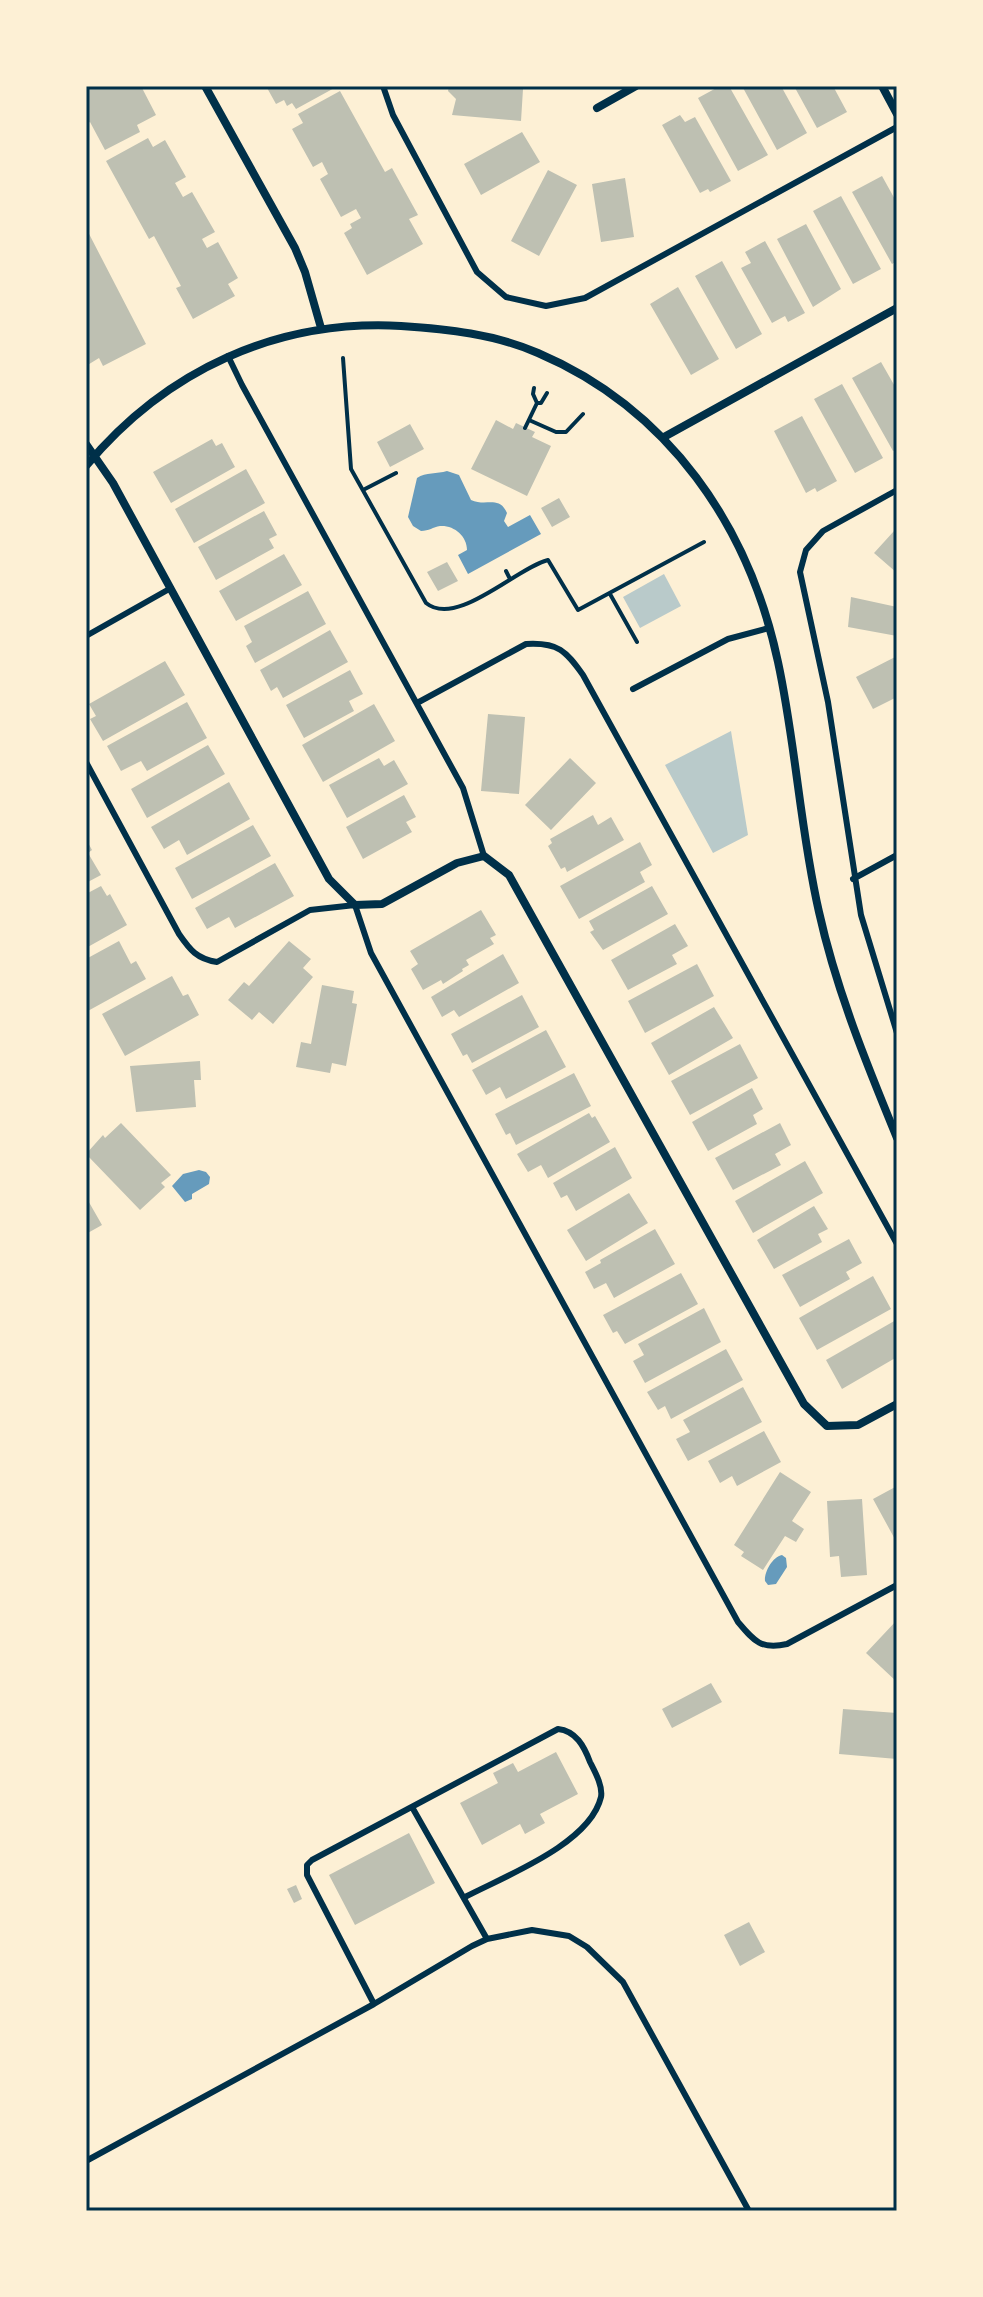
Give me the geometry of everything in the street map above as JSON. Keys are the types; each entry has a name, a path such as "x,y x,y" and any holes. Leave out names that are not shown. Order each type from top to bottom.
{"street":[{"path":"205,86 295,248 321,328"},
{"path":"597,108 636,86"},
{"path":"882,86 897,114"},
{"path":"664,437 897,308"},
{"path":"86,466 146,407 174,386 228,356 321,328 380,325 427,328 502,340 539,353 616,397 664,437 692,469 731,532 751,575 779,664 819,915 851,1015 897,1138"},
{"path":"86,444 171,588 329,879 355,905 382,904 457,863 484,856 509,875 804,1404 827,1426 858,1425 897,1404"}],"lane":[{"path":"383,86 393,115 477,272 506,297 546,306 585,298 897,127"},
{"path":"228,356 463,788 484,856"},
{"path":"897,490 823,531 806,550 800,572 828,702 853,879 897,1033"},
{"path":"86,636 171,588"},
{"path":"633,689 728,639 769,628"},
{"path":"417,703 526,644 542,643 560,648 571,659 583,675 897,1244"},
{"path":"86,762 179,934 190,951 202,960 217,962 310,910 355,905 371,953 738,1622 755,1642 773,1647 787,1644 897,1585"},
{"path":"853,879 897,855"},
{"path":"374,2004 306,1870 312,1860 558,1729 566,1729 585,1749 602,1794 581,1828 563,1847 465,1897"},
{"path":"412,1807 487,1939"},
{"path":"86,2161 374,2004 455,1954 487,1939 532,1930 569,1936 587,1947 623,1982 749,2211"}],"path":[{"path":"343,358 351,469 431,607 458,609 548,560 578,610 704,542"},
{"path":"534,388 537,403"},
{"path":"525,428 537,403 541,403 547,393"},
{"path":"529,420 556,432 566,432 583,414"},
{"path":"362,490 396,473"},
{"path":"506,571 510,579"},
{"path":"610,594 637,642"}],"shaded area":[{"path":"664,574 681,606 640,628 623,597"},
{"path":"731,731 748,835 713,853 665,765"}],"water":[{"path":"447,471 459,475 471,500 500,504 507,513 504,521 508,527 530,515 541,534 468,574 458,555 467,550 459,532 445,526 421,531 413,526 408,517 417,478"},
{"path":"199,1170 210,1177 209,1184 185,1202 172,1186 183,1174"},
{"path":"782,1555 786,1558 787,1567 776,1584 768,1585 765,1581 767,1570"}],"building":[{"path":"86,86 141,86 156,115 137,125 140,132 105,150 90,122 86,124"},
{"path":"266,86 338,86 296,109 292,103 287,106 284,100 276,104"},
{"path":"449,86 523,89 521,121 452,115 456,99 448,91"},
{"path":"720,86 729,86 768,155 738,171 698,98"},
{"path":"742,86 781,86 807,133 777,150"},
{"path":"794,86 833,86 847,112 817,128"},
{"path":"340,91 385,172 392,168 418,215 409,219 423,244 367,275 344,233 352,228 350,224 361,218 356,209 341,217 320,179 328,174 322,162 313,167 292,129 303,123 298,114"},
{"path":"680,115 685,122 695,117 731,181 710,192 708,189 700,193 662,125"},
{"path":"522,132 540,162 481,195 464,164"},
{"path":"148,138 153,147 165,140 186,177 175,183 183,197 192,192 215,232 202,239 207,248 218,242 238,278 228,284 235,296 193,319 176,288 181,286 154,236 149,239 106,161"},
{"path":"548,170 577,185 539,256 511,241"},
{"path":"882,176 897,203 897,261 892,264 852,192"},
{"path":"625,178 634,237 601,242 592,184"},
{"path":"841,196 881,269 853,284 813,211"},
{"path":"806,224 841,289 813,307 777,239"},
{"path":"86,228 146,344 103,366 99,358 86,366"},
{"path":"765,241 805,313 788,322 785,316 772,323 741,268 751,263 745,252"},
{"path":"722,261 762,334 736,349 695,276"},
{"path":"678,287 719,359 691,375 650,304"},
{"path":"881,362 897,390 897,449 893,451 852,378"},
{"path":"842,384 883,458 855,473 814,399"},
{"path":"802,416 837,481 817,492 815,488 806,493 774,431"},
{"path":"496,420 513,429 516,423 535,432 532,437 551,446 527,496 471,469"},
{"path":"410,424 424,449 390,467 377,442"},
{"path":"212,439 216,446 222,443 235,467 171,503 153,472"},
{"path":"246,469 265,503 194,543 175,509"},
{"path":"559,498 570,517 552,527 541,508"},
{"path":"264,511 277,535 269,539 274,548 216,580 198,547"},
{"path":"894,531 897,533 897,573 874,553"},
{"path":"284,554 302,585 236,621 219,591"},
{"path":"447,562 458,581 438,591 427,572"},
{"path":"308,591 326,624 255,663 246,646 252,642 244,626"},
{"path":"851,597 897,607 897,636 848,627"},
{"path":"330,630 348,662 283,698 277,687 271,691 260,670"},
{"path":"897,656 897,697 873,709 856,677"},
{"path":"165,661 185,695 103,741 90,719 96,716 89,704"},
{"path":"350,670 363,694 349,701 354,711 304,738 286,705"},
{"path":"187,702 207,738 147,771 141,761 121,771 107,746"},
{"path":"374,704 395,741 323,782 302,745"},
{"path":"488,714 525,717 519,794 481,791"},
{"path":"208,745 225,774 147,818 131,789"},
{"path":"379,758 384,766 394,760 408,784 347,818 329,785"},
{"path":"570,758 596,783 551,830 525,805"},
{"path":"229,782 250,819 187,855 179,840 164,849 151,827"},
{"path":"404,795 416,817 406,822 412,832 363,859 346,827"},
{"path":"593,815 598,825 611,817 624,840 567,872 565,867 561,869 548,846 552,843 550,839"},
{"path":"253,825 271,856 192,899 175,868"},
{"path":"86,839 92,850 88,853 101,875 86,883"},
{"path":"640,842 652,865 640,872 645,882 579,919 560,886"},
{"path":"275,863 294,896 235,928 229,917 207,929 195,908"},
{"path":"101,886 107,896 110,894 127,925 86,948 86,894"},
{"path":"652,886 668,914 603,950 590,932 594,930 589,921"},
{"path":"481,910 496,935 490,938 494,944 466,960 469,965 443,984 441,980 423,990 411,969 418,964 410,951"},
{"path":"675,924 688,946 672,955 677,964 628,990 611,960"},
{"path":"119,941 131,964 136,961 146,979 86,1012 86,959"},
{"path":"289,941 311,959 303,968 313,977 273,1024 259,1012 252,1020 228,1000 244,982 249,986"},
{"path":"503,954 519,983 459,1017 454,1010 442,1017 431,997"},
{"path":"697,964 714,996 645,1033 628,1001"},
{"path":"172,976 183,996 188,994 199,1015 125,1056 102,1014"},
{"path":"322,985 354,991 352,1003 357,1004 346,1066 332,1063 330,1073 296,1067 301,1042 311,1044"},
{"path":"522,995 539,1027 472,1063 467,1054 463,1056 451,1034"},
{"path":"714,1007 733,1038 669,1075 651,1043"},
{"path":"546,1030 566,1067 506,1099 500,1087 486,1095 472,1070"},
{"path":"740,1044 758,1078 690,1115 671,1081"},
{"path":"200,1061 201,1080 194,1080 196,1107 136,1112 130,1066"},
{"path":"574,1073 591,1106 516,1145 510,1133 506,1135 495,1114"},
{"path":"752,1088 763,1109 753,1115 757,1124 708,1151 692,1122"},
{"path":"589,1113 592,1118 595,1116 610,1142 548,1178 541,1165 528,1172 517,1154"},
{"path":"121,1123 171,1175 161,1183 165,1187 140,1210 86,1154 103,1135 105,1138"},
{"path":"780,1123 791,1145 775,1154 781,1165 733,1190 715,1158"},
{"path":"615,1147 632,1178 576,1211 567,1195 561,1198 553,1183"},
{"path":"805,1161 823,1193 753,1233 735,1201"},
{"path":"629,1193 648,1223 586,1261 567,1230"},
{"path":"86,1197 102,1225 86,1234"},
{"path":"814,1206 828,1229 818,1234 822,1242 774,1269 757,1240"},
{"path":"655,1229 675,1264 614,1298 606,1283 594,1289 585,1272"},
{"path":"849,1239 862,1263 846,1272 850,1279 800,1307 782,1275"},
{"path":"681,1273 698,1304 625,1344 617,1331 613,1333 603,1315"},
{"path":"873,1276 891,1309 817,1350 799,1318"},
{"path":"704,1308 721,1342 645,1383 633,1361 644,1355 638,1344"},
{"path":"896,1320 897,1357 842,1389 826,1360"},
{"path":"726,1349 743,1380 671,1419 665,1406 658,1410 647,1392"},
{"path":"743,1387 762,1422 688,1461 676,1439 690,1432 683,1420"},
{"path":"764,1431 781,1462 737,1486 732,1476 720,1483 708,1461"},
{"path":"780,1472 811,1492 792,1521 804,1529 796,1542 785,1536 763,1570 741,1556 744,1552 734,1545"},
{"path":"897,1486 897,1543 873,1499"},
{"path":"862,1499 867,1575 841,1577 839,1556 830,1557 827,1501"},
{"path":"897,1620 897,1682 866,1653"},
{"path":"711,1683 722,1702 672,1728 662,1709"},
{"path":"843,1709 897,1713 897,1759 839,1754"},
{"path":"556,1752 578,1794 540,1814 545,1823 525,1834 520,1824 482,1845 460,1803 498,1783 493,1773 513,1763 518,1772"},
{"path":"409,1833 435,1883 355,1925 329,1875"},
{"path":"296,1885 302,1899 294,1903 287,1889"},
{"path":"749,1922 765,1952 740,1966 724,1935"}]}
